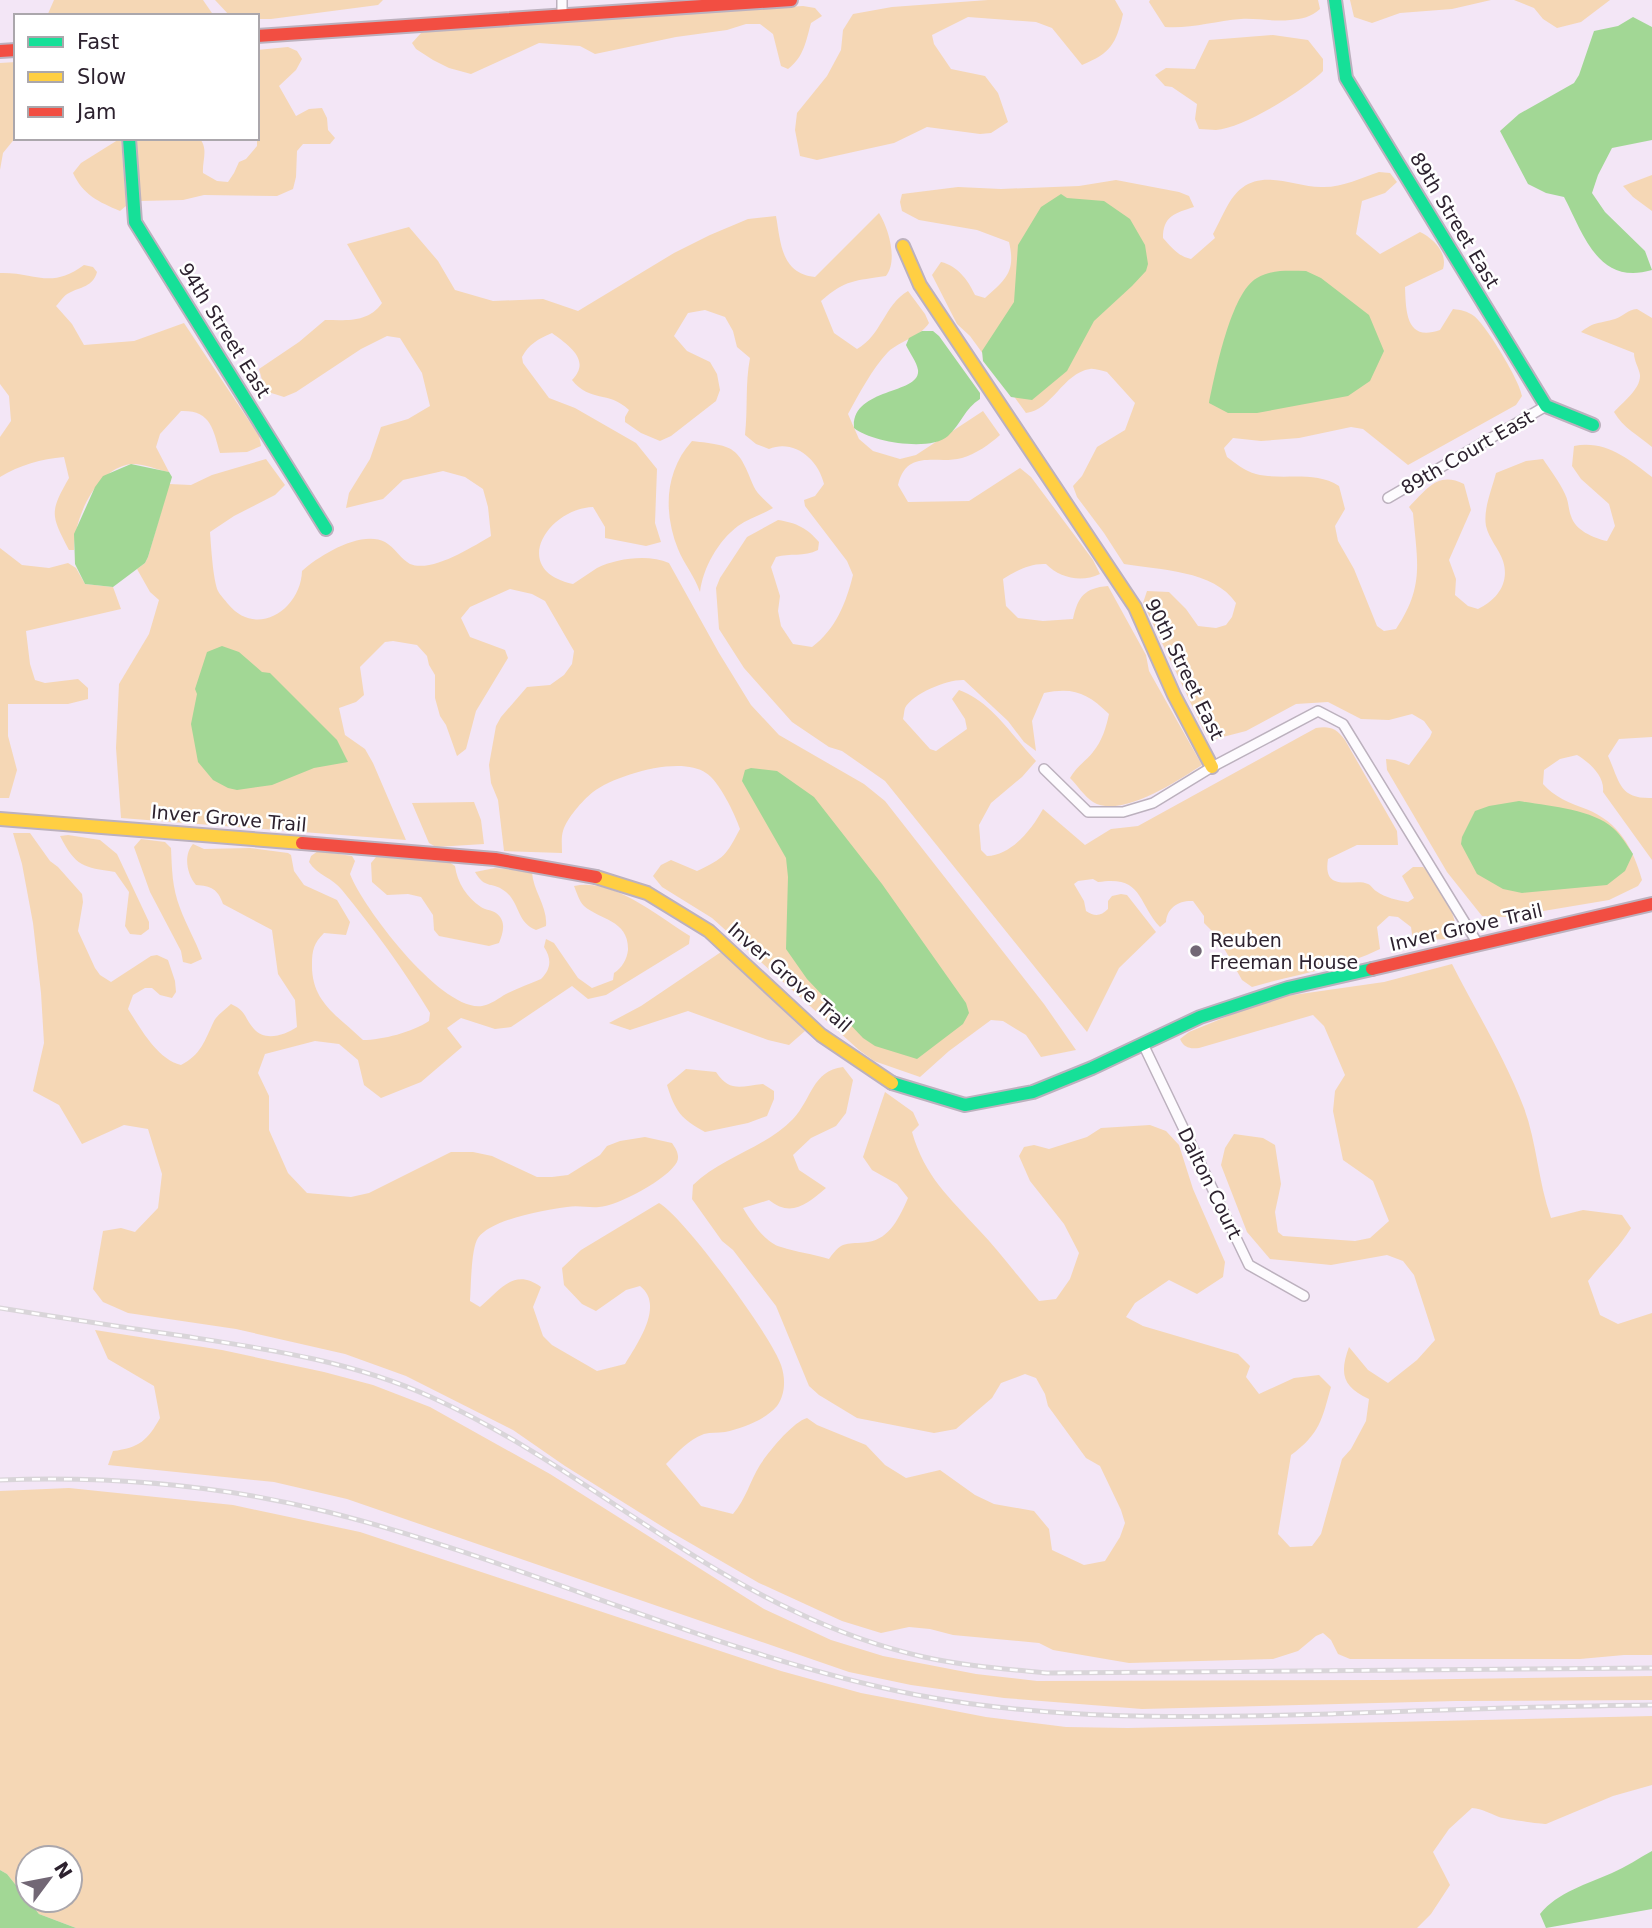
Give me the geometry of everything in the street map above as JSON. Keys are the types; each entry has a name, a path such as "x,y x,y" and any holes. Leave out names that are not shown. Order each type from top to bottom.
{"street":[{"path":"562,0 562,15"},
{"path":"259,36 791,0"},
{"name":"89th Street East","path":"1335,0 1346,78 1546,406"},
{"name":"94th Street East","path":"129,140 135,222 326,530"},
{"name":"90th Street East","path":"903,246 920,285 1135,607 1174,695 1212,767 1318,711 1343,724 1478,944"},
{"path":"1546,406 1593,425"},
{"name":"89th Court East","path":"1388,498 1546,406"},
{"path":"1044,769 1088,812 1123,812 1153,803 1212,767"},
{"name":"Inver Grove Trail","path":"0,818 495,859 599,878 647,893 709,932 821,1035 894,1085 965,1105 1033,1092 1092,1068 1200,1017 1288,988 1652,904"},
{"name":"Dalton Court","path":"1143,1044 1249,1265 1304,1296"}],"shaded area":[{"path":"54,0 203,0 213,14 48,14"},
{"path":"215,0 383,0 378,5 271,19 259,19 259,14 228,14"},
{"path":"988,0 1115,0 1123,14 1111,46 1100,56 1082,65 1052,28 1036,22 968,17 932,35 934,44 951,69 985,76 998,93 1008,122 991,133 980,134 927,127 894,143 817,160 800,156 795,130 797,113 827,76 841,50 843,30 853,14 892,7"},
{"path":"1150,0 1318,0 1320,9 1310,16 1294,20 1241,19 1165,27"},
{"path":"1350,0 1491,0 1452,9 1400,13 1372,23 1354,17"},
{"path":"1514,0 1610,0 1581,22 1557,28 1543,19 1534,8"},
{"path":"803,6 815,8 822,16 811,23 801,54 788,69 781,66 773,34 760,24 746,24 727,30 676,37 595,54 580,46 539,43 471,74 433,60 416,49 412,43 421,33 447,28"},
{"path":"1633,17 1652,27 1652,140 1612,148 1592,193 1605,212 1645,251 1652,270 1634,273 1618,271 1595,254 1564,197 1546,193 1528,184 1500,131 1519,114 1574,83 1594,31 1618,26"},
{"path":"1273,35 1308,40 1323,59 1323,71 1273,107 1228,128 1199,129 1195,119 1197,104 1172,87 1165,86 1155,75 1166,68 1195,69 1209,40"},
{"path":"288,47 297,51 302,59 296,70 279,86 296,116 309,109 322,108 327,118 328,130 335,138 330,144 303,144 297,151 293,189 277,196 204,195 183,200 140,201 136,140 200,140 204,150 203,173 217,181 228,182 239,162 246,159 257,146 259,50"},
{"path":"14,62 14,139 3,153 0,170 0,63"},
{"path":"121,140 126,206 120,211 87,192 73,173 81,163"},
{"path":"1379,172 1390,173 1397,182 1385,193 1362,201 1356,234 1380,254 1420,232 1434,242 1443,257 1443,269 1405,287 1410,322 1420,332 1429,333 1440,330 1453,309 1474,316 1502,354 1522,396 1516,405 1408,465 1363,429 1351,427 1299,438 1261,441 1233,438 1224,448 1227,457 1252,473 1319,478 1339,486 1345,509 1335,526 1338,541 1354,569 1377,626 1384,631 1396,629 1405,614 1415,586 1417,559 1413,513 1409,507 1427,488 1447,480 1464,484 1471,510 1449,560 1456,579 1455,595 1468,606 1478,609 1496,596 1505,577 1503,561 1487,531 1485,519 1496,473 1526,461 1543,459 1563,489 1576,525 1607,541 1615,526 1609,504 1581,479 1572,466 1574,446 1606,448 1652,477 1652,737 1619,739 1608,756 1618,781 1627,792 1641,798 1652,798 1652,860 1603,792 1599,775 1586,761 1577,755 1560,759 1544,770 1543,784 1547,789 1607,821 1623,837 1634,857 1642,880 1638,886 1609,900 1508,917 1482,916 1447,872 1387,770 1386,759 1409,765 1430,737 1432,732 1424,721 1412,714 1389,720 1361,719 1328,702 1296,704 1246,731 1215,739 1205,733 1143,603 1147,591 1169,592 1198,626 1216,628 1226,625 1232,617 1236,603 1226,592 1200,578 1169,570 1124,564 1077,497 1073,486 1082,476 1097,447 1125,430 1135,403 1107,372 1092,369 1072,377 1043,405 1026,413 970,336 957,324 932,275 941,262 947,264 962,274 975,295 985,298 1008,274 1011,261 1009,242 977,230 919,220 902,211 900,202 902,194 958,187 1001,189 1079,186 1116,180 1179,192 1189,196 1194,207 1171,216 1165,225 1163,238 1179,254 1191,259 1215,238 1213,234 1229,203 1237,192 1251,183 1270,180 1328,187"},
{"path":"1652,175 1652,211 1623,186"},
{"path":"1061,194 1067,198 1104,201 1130,219 1145,245 1148,264 1146,271 1132,286 1094,321 1067,371 1032,400 1011,397 983,361 982,351 1014,302 1018,245 1041,207"},
{"path":"879,213 891,245 890,270 886,276 844,285 821,301 834,333 857,349 872,336 893,304 908,291 929,323 920,332 888,352 866,382 848,414 859,439 873,451 900,459 916,455 983,411 1000,435 962,458 924,460 908,466 898,485 908,502 969,501 1020,468 1031,477 1093,560 1100,574 1071,578 1046,564 1029,566 1003,579 1006,606 1018,618 1043,621 1073,619 1083,595 1093,589 1108,586 1146,655 1149,671 1202,765 1149,796 1119,806 1105,806 1090,800 1070,778 1096,748 1105,729 1109,714 1094,701 1072,691 1044,693 1032,721 1036,751 964,680 941,684 915,697 904,710 903,719 930,749 936,751 967,729 965,719 952,699 959,690 971,695 991,711 1036,761 1022,777 991,803 979,825 981,850 987,856 996,855 1013,846 1033,825 1043,809 1085,845 1111,829 1138,826 1316,728 1329,728 1336,730 1345,740 1397,831 1398,845 1357,845 1328,859 1327,870 1330,877 1341,882 1362,882 1384,895 1408,902 1414,898 1402,876 1413,867 1423,867 1445,897 1457,933 1447,939 1413,941 1411,927 1398,917 1389,916 1377,927 1380,949 1333,966 1252,987 1242,980 1217,936 1204,923 1204,916 1193,901 1175,906 1160,927 1131,887 1113,881 1078,881 1074,884 1084,901 1086,911 1100,914 1108,909 1108,901 1112,896 1127,895 1156,932 1119,968 1087,1032 885,781 842,751 829,747 792,722 744,668 719,629 716,588 720,578 747,537 778,520 801,527 819,542 818,550 776,557 771,567 780,596 778,611 781,626 793,644 812,647 828,632 847,596 853,575 847,561 805,506 804,500 815,496 824,484 811,459 796,449 769,449 756,444 745,435 750,358 737,347 733,331 725,317 705,310 688,313 674,336 687,351 710,362 717,374 720,390 716,401 671,436 660,441 625,422 629,410 621,404 586,392 572,380 578,373 579,360 571,348 552,333 534,342 525,352 523,363 549,398 575,408 636,443 657,469 655,523 661,542 646,546 605,538 605,527 593,507 576,510 561,518 542,541 539,554 543,566 554,577 573,584 597,568 623,560 643,558 669,563 751,705 779,735 864,784 885,801 1044,1004 1076,1050 1041,1057 1026,1035 1003,1021 991,1020 949,1051 920,1077 874,1061 859,1050 712,918 662,887 653,876 661,865 671,860 697,871 706,867 724,855 740,829 716,783 706,773 695,768 681,766 648,769 616,779 593,792 575,810 565,826 562,853 504,851 498,800 491,783 489,765 496,726 527,687 550,685 564,675 572,664 574,651 545,601 532,594 510,589 470,607 461,618 470,637 505,650 508,658 476,711 466,749 457,756 435,698 435,675 427,656 417,645 385,642 360,667 364,695 356,702 339,708 345,735 365,749 406,840 121,818 116,748 119,684 149,634 159,600 150,592 137,569 148,557 169,484 191,485 212,475 266,459 285,485 275,495 210,532 218,591 239,614 252,619 276,615 286,607 300,585 302,571 341,546 364,539 375,539 385,542 410,564 419,566 452,558 491,536 483,489 465,477 443,471 403,480 383,499 346,508 349,493 370,459 381,427 408,419 430,406 422,373 400,338 387,336 361,349 296,392 284,397 265,391 259,369 299,342 325,320 364,317 382,303 347,244 409,227 438,261 455,290 493,301 543,299 578,311 674,253 748,219 776,216 782,247 789,263 795,270 815,277"},
{"path":"84,265 93,267 97,272 95,277 89,284 67,294 56,306 72,324 84,345 134,341 184,323 259,436 261,446 247,452 220,453 212,429 205,418 199,414 181,411 160,434 156,447 169,472 131,464 107,475 89,497 78,524 74,550 69,550 55,514 58,499 69,478 64,457 31,463 0,477 0,437 11,421 9,396 0,384 0,273 52,278 62,277"},
{"path":"1306,271 1321,278 1369,315 1384,351 1370,381 1348,396 1257,413 1228,413 1209,403 1232,316 1248,286 1269,273"},
{"path":"1637,309 1652,318 1652,447 1626,427 1614,412 1634,390 1639,380 1634,353 1581,332 1594,324 1615,319"},
{"path":"922,331 933,331 939,336 980,393 980,399 970,407 948,436 939,441 915,444 886,441 854,428 856,415 863,405 909,384 916,378 918,370 906,345 909,338"},
{"path":"692,441 727,447 734,451 744,464 755,490 773,508 742,523 724,539 708,565 700,592 678,549 669,506 669,492 676,465"},
{"path":"131,464 169,472 172,477 148,557 145,563 113,587 85,584 75,564 74,534 95,487 103,476"},
{"path":"0,548 22,565 49,568 68,563 76,568 85,584 113,587 121,609 26,631 35,680 45,683 78,679 88,688 88,699 68,704 8,704 8,736 17,770 9,798 0,798"},
{"path":"222,646 239,652 262,672 270,673 337,740 348,762 314,768 272,785 237,790 213,780 198,762 191,724 197,694 195,689 207,652"},
{"path":"751,768 777,771 814,797 882,884 966,1003 969,1013 963,1024 917,1059 875,1046 863,1038 807,979 786,949 786,858 742,781 745,770"},
{"path":"1519,801 1569,809 1604,822 1619,834 1633,854 1625,871 1607,885 1522,893 1503,889 1477,874 1461,844 1475,811"},
{"path":"474,802 481,820 484,844 436,847 429,843 412,803"},
{"path":"13,833 30,833 50,861 82,894 78,931 100,975 111,982 151,956 157,955 168,960 175,981 176,992 172,998 160,995 152,988 145,988 133,995 128,1009 157,1050 172,1062 181,1065 198,1052 215,1019 231,1004 240,1009 254,1029 264,1035 281,1035 297,1027 295,1000 278,974 272,930 223,904 213,889 196,885 187,865 193,844 204,849 250,848 288,853 291,855 294,871 304,885 337,900 350,922 346,935 324,933 313,951 313,977 316,989 328,1007 363,1040 388,1037 415,1029 429,1021 430,1013 399,965 354,905 338,886 309,862 311,856 318,851 352,856 355,861 350,874 370,910 426,976 446,993 465,1003 482,1006 541,979 549,964 544,947 546,939 554,943 578,978 592,988 613,980 614,973 627,957 624,932 584,906 574,886 604,887 619,893 690,936 689,944 606,995 588,999 572,986 511,1027 495,1029 461,1018 447,1028 462,1047 421,1082 381,1098 364,1085 358,1060 339,1044 315,1041 265,1054 258,1073 269,1096 269,1130 288,1173 307,1193 351,1197 369,1193 451,1152 473,1152 492,1156 537,1177 552,1177 568,1175 600,1155 607,1146 620,1141 645,1137 672,1143 678,1157 672,1169 630,1197 599,1207 571,1206 533,1213 485,1231 478,1238 474,1250 470,1301 480,1307 508,1283 523,1279 531,1281 541,1287 533,1307 543,1336 552,1345 597,1371 625,1364 646,1325 650,1303 647,1294 640,1286 626,1290 596,1311 582,1304 564,1285 562,1268 581,1250 659,1203 687,1230 745,1305 774,1351 784,1376 780,1402 766,1415 739,1428 698,1437 666,1464 701,1506 733,1514 769,1452 788,1431 807,1418 817,1425 866,1445 885,1465 906,1478 940,1470 975,1495 994,1504 1034,1511 1049,1529 1052,1550 1084,1565 1105,1561 1125,1523 1100,1466 1086,1458 1048,1406 1036,1378 1025,1374 1001,1383 992,1398 956,1429 934,1433 857,1418 809,1386 776,1306 733,1250 722,1241 692,1199 693,1185 704,1175 782,1129 793,1119 819,1080 825,1074 843,1067 853,1080 846,1113 836,1126 811,1138 793,1155 799,1170 826,1188 799,1207 785,1208 769,1200 743,1208 759,1231 775,1245 829,1259 846,1244 876,1240 888,1232 908,1198 897,1184 872,1170 863,1157 885,1092 913,1112 919,1125 912,1132 917,1148 939,1186 1039,1301 1056,1299 1070,1279 1079,1253 1064,1224 1030,1181 1019,1156 1024,1147 1034,1145 1049,1149 1087,1137 1101,1128 1150,1125 1166,1131 1179,1145 1193,1189 1225,1262 1223,1277 1197,1294 1169,1280 1135,1303 1126,1317 1143,1326 1238,1354 1250,1366 1246,1377 1259,1394 1294,1378 1319,1375 1331,1387 1314,1433 1291,1455 1278,1534 1290,1547 1312,1546 1321,1534 1342,1459 1351,1449 1366,1421 1369,1399 1353,1390 1344,1372 1349,1347 1368,1370 1388,1383 1417,1360 1435,1340 1414,1275 1403,1261 1387,1255 1331,1265 1270,1259 1247,1232 1221,1165 1225,1148 1234,1134 1263,1138 1275,1145 1281,1184 1275,1212 1278,1232 1283,1236 1355,1241 1370,1238 1389,1221 1373,1181 1343,1160 1333,1111 1335,1091 1345,1075 1324,1026 1313,1015 1199,1048 1188,1047 1180,1039 1189,1032 1272,998 1384,982 1452,964 1499,1053 1524,1108 1551,1218 1583,1210 1622,1215 1631,1228 1588,1281 1600,1315 1618,1324 1652,1313 1652,1655 1580,1659 1350,1659 1338,1654 1331,1640 1323,1633 1298,1651 1273,1659 1129,1663 1053,1650 1039,1643 953,1635 930,1629 909,1627 881,1633 842,1621 759,1583 671,1532 513,1430 406,1376 345,1354 236,1329 128,1313 103,1302 93,1289 103,1231 121,1228 135,1232 158,1208 162,1174 148,1129 124,1125 82,1144 59,1105 33,1091 44,1043 41,993 33,923"},
{"path":"60,836 100,840 117,854 149,922 149,929 141,935 130,934 125,926 129,892 115,872 88,867 76,860"},
{"path":"141,839 165,842 171,848 177,900 202,959 191,964 183,962 181,951 150,892 134,847"},
{"path":"376,857 449,862 455,866 460,884 467,894 502,920 503,931 499,943 489,946 439,936 434,930 433,915 421,897 408,894 387,895 372,882 371,863"},
{"path":"495,868 532,872 545,912 546,926 536,930 530,927 506,892 482,881 475,872"},
{"path":"721,952 805,1031 789,1045 688,1011 630,1030 609,1023 641,1006"},
{"path":"686,1069 716,1072 726,1083 736,1087 763,1084 774,1091 774,1099 767,1116 705,1132 680,1113 667,1085"},
{"path":"95,1330 222,1350 324,1372 373,1385 430,1407 550,1474 764,1609 831,1640 883,1656 976,1674 1037,1681 1652,1676 1652,1700 1456,1701 1142,1709 1004,1698 911,1685 849,1672 347,1499 274,1482 108,1465 113,1451 130,1448 142,1442 160,1418 154,1386 108,1359"},
{"path":"69,1488 233,1505 360,1532 781,1671 861,1693 986,1717 1066,1727 1128,1728 1652,1716 1652,1785 1613,1796 1546,1824 1502,1818 1472,1808 1449,1829 1433,1852 1450,1885 1431,1914 1417,1928 76,1928 39,1914 84,1914 84,1844 14,1844 14,1883 0,1870 0,1491"},
{"path":"1652,1851 1652,1909 1546,1928 1540,1914 1555,1900"},
{"path":"0,1870 14,1883 14,1914 39,1914 76,1928 0,1928"}],"railway":[{"path":"0,1308 282,1352 343,1366 402,1385 478,1420 749,1588 842,1632 924,1657 1047,1673 1652,1668"},
{"path":"0,1480 165,1484 247,1495 328,1512 476,1556 768,1657 842,1678 968,1703 1020,1710 1175,1717 1652,1705"}],"traffic: fast":[{"path":"1335,0 1346,78 1546,406 1593,425"},
{"path":"129,140 135,222 326,529"},
{"path":"892,1083 965,1105 1033,1092 1092,1068 1200,1017 1288,988 1372,969"}],"traffic: slow":[{"path":"903,246 920,285 1135,607 1174,695 1212,767"},
{"path":"0,819 302,843"},
{"path":"596,877 647,893 709,931 821,1035 892,1083"}],"traffic: jam":[{"path":"259,36 791,0"},
{"path":"0,51 14,50"},
{"path":"302,843 495,859 596,877"},
{"path":"1372,969 1652,904"}],"place":[{"name":"Reuben Freeman House","path":"1196,951"}]}
